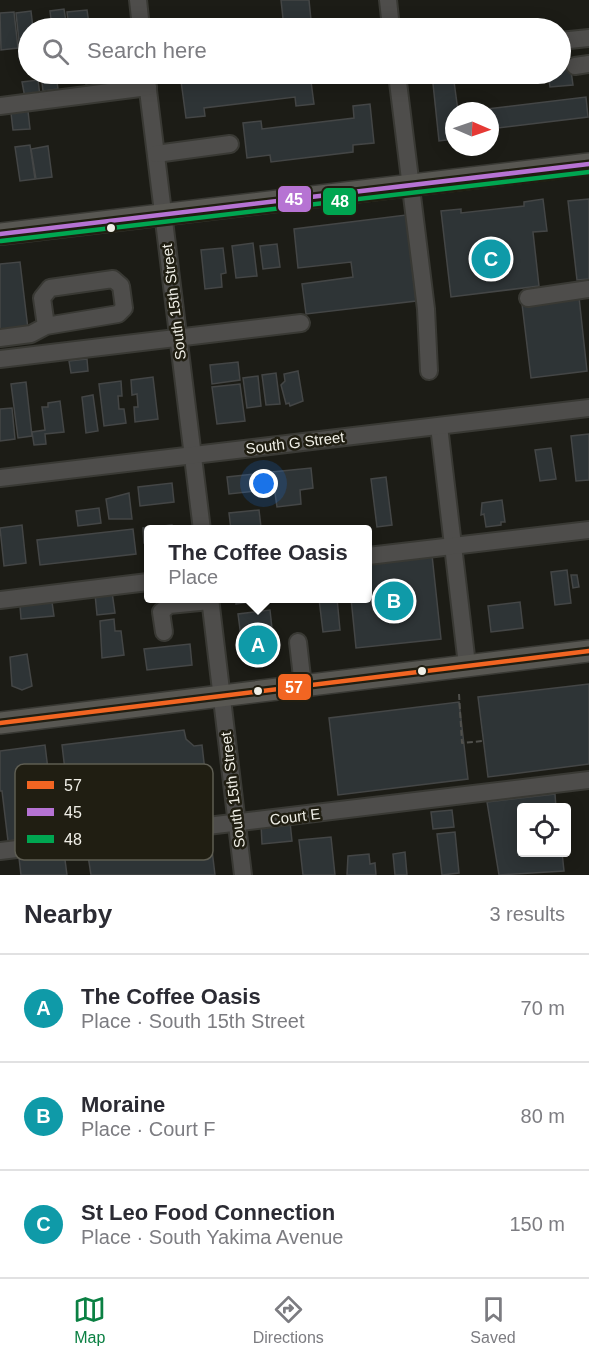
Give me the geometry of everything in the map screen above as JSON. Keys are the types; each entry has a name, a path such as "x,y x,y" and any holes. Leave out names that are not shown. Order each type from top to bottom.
{"main road":[{"path":"0,234 589,164"},
{"path":"0,723 589,651"}],"street":[{"path":"138,0 140,18"},
{"path":"388,0 390,18"},
{"path":"571,41 589,38"},
{"path":"0,106 124,84"},
{"name":"South 15th Street","path":"147,84 200,525"},
{"path":"398,84 426,309 429,371"},
{"path":"156,154 230,144"},
{"path":"0,338 31,334 45,326 118,314 124,308 121,286 114,279 50,288 42,298 45,326"},
{"path":"528,298 589,289"},
{"path":"0,359 301,323"},
{"name":"South G Street","path":"0,478 589,408"},
{"path":"439,426 467,665"},
{"path":"372,556 589,530"},
{"path":"0,600 144,582"},
{"path":"164,632 160,612 169,605 185,603"},
{"name":"South 15th Street","path":"210,603 243,875"},
{"path":"298,642 303,686"},
{"name":"Court E","path":"213,827 589,780"},
{"name":"Court E","path":"0,851 15,849"}],"path":[{"path":"459,694 462,744 483,741"}],"building":[{"path":"281,0 309,0 311,18 283,18"},
{"path":"64,9 65,18 51,18 50,11"},
{"path":"87,10 88,18 68,18 67,12"},
{"path":"31,11 32,18 18,18 18,32 16,13"},
{"path":"14,12 18,48 1,50 0,13"},
{"path":"571,71 573,85 550,87 550,84 571,84"},
{"path":"22,84 38,84 40,96 25,98"},
{"path":"42,84 57,84 58,89 43,91"},
{"path":"181,84 311,84 314,104 296,106 295,97 204,108 205,116 186,118"},
{"path":"433,84 454,84 457,102 445,102 445,140 439,141"},
{"path":"586,97 588,117 499,128 499,108"},
{"path":"370,104 374,143 353,145 353,152 271,162 270,155 247,158 243,123 261,121 262,129 354,118 353,106"},
{"path":"28,111 30,129 13,130 11,113"},
{"path":"30,145 35,179 20,181 15,147"},
{"path":"48,146 52,177 36,179 31,149"},
{"path":"543,199 547,231 533,232 539,286 451,297 441,211 461,209 461,213 524,206 524,202"},
{"path":"589,199 589,279 577,280 568,201"},
{"path":"406,215 416,301 306,314 302,284 353,277 351,262 298,268 294,229"},
{"path":"253,243 257,276 236,278 232,246"},
{"path":"277,244 280,267 263,269 260,246"},
{"path":"223,248 226,273 221,274 222,287 205,289 201,250"},
{"path":"20,262 28,329 0,332 0,264"},
{"path":"579,297 587,371 531,378 522,304"},
{"path":"87,359 88,371 71,373 69,361"},
{"path":"238,362 240,380 212,384 210,365"},
{"path":"298,371 303,401 290,406 289,403 286,404 281,385 285,381 284,374"},
{"path":"276,373 280,404 266,405 262,375"},
{"path":"258,376 261,406 247,408 243,378"},
{"path":"153,377 158,419 135,422 134,407 138,407 137,394 132,395 131,380"},
{"path":"121,381 122,396 118,396 119,409 124,409 126,423 104,426 99,384"},
{"path":"26,382 32,436 18,438 11,384"},
{"path":"240,384 245,421 217,424 212,387"},
{"path":"93,395 98,431 86,433 82,397"},
{"path":"60,401 64,432 45,434 46,444 34,445 32,432 45,430 42,407 48,407 48,403"},
{"path":"12,408 15,439 0,441 0,409"},
{"path":"589,434 589,480 576,481 571,436"},
{"path":"551,448 556,479 540,481 535,450"},
{"path":"311,468 313,488 300,490 301,504 277,507 272,472"},
{"path":"254,474 256,491 229,494 227,477"},
{"path":"386,477 392,525 377,527 371,479"},
{"path":"172,483 174,502 140,506 138,487"},
{"path":"129,493 132,519 109,519 106,499"},
{"path":"502,500 505,522 501,522 501,525 486,527 484,514 481,515 482,503"},
{"path":"99,508 101,523 78,526 76,511"},
{"path":"259,510 261,525 230,525 229,513"},
{"path":"22,525 26,563 4,566 0,528"},
{"path":"133,529 136,554 40,565 37,540"},
{"path":"432,555 441,639 356,648 352,603 372,603 372,561"},
{"path":"567,570 571,603 555,605 551,572"},
{"path":"571,575 577,575 579,587 573,588"},
{"path":"112,592 115,613 97,615 95,594"},
{"path":"52,602 54,616 21,619 20,606"},
{"path":"520,602 523,628 491,632 488,606"},
{"path":"319,603 337,603 340,630 323,632"},
{"path":"270,610 275,656 244,660 238,614"},
{"path":"114,619 115,631 121,631 124,655 102,658 100,621"},
{"path":"190,644 192,665 147,670 144,649"},
{"path":"27,654 32,686 22,690 12,686 10,657"},
{"path":"589,684 589,764 488,777 478,697"},
{"path":"459,702 468,779 338,795 329,718"},
{"path":"184,730 186,739 194,746 202,745 204,764 64,764 62,745"},
{"path":"45,745 47,764 15,764 15,840 8,841 2,791 0,791 0,751"},
{"path":"555,794 556,803 517,803 517,857 563,857 564,871 499,875 487,802"},
{"path":"452,810 454,827 433,829 431,812"},
{"path":"290,822 292,841 262,844 261,824"},
{"path":"455,832 459,873 442,875 437,834"},
{"path":"331,837 335,875 303,875 299,840"},
{"path":"405,852 407,875 395,875 393,854"},
{"path":"369,854 370,864 375,863 376,875 347,875 348,856"},
{"path":"213,858 215,875 91,875 89,860"},
{"path":"19,860 65,860 67,875 21,875"}],"transit line":[{"name":"45","path":"0,234 589,164"},
{"name":"48","path":"1,241 589,172"},
{"name":"57","path":"0,723 589,651"}],"place":[{"name":"St Leo Food Connection","path":"491,259"},
{"name":"Moraine","path":"394,601"},
{"name":"The Coffee Oasis","path":"258,645"}]}
